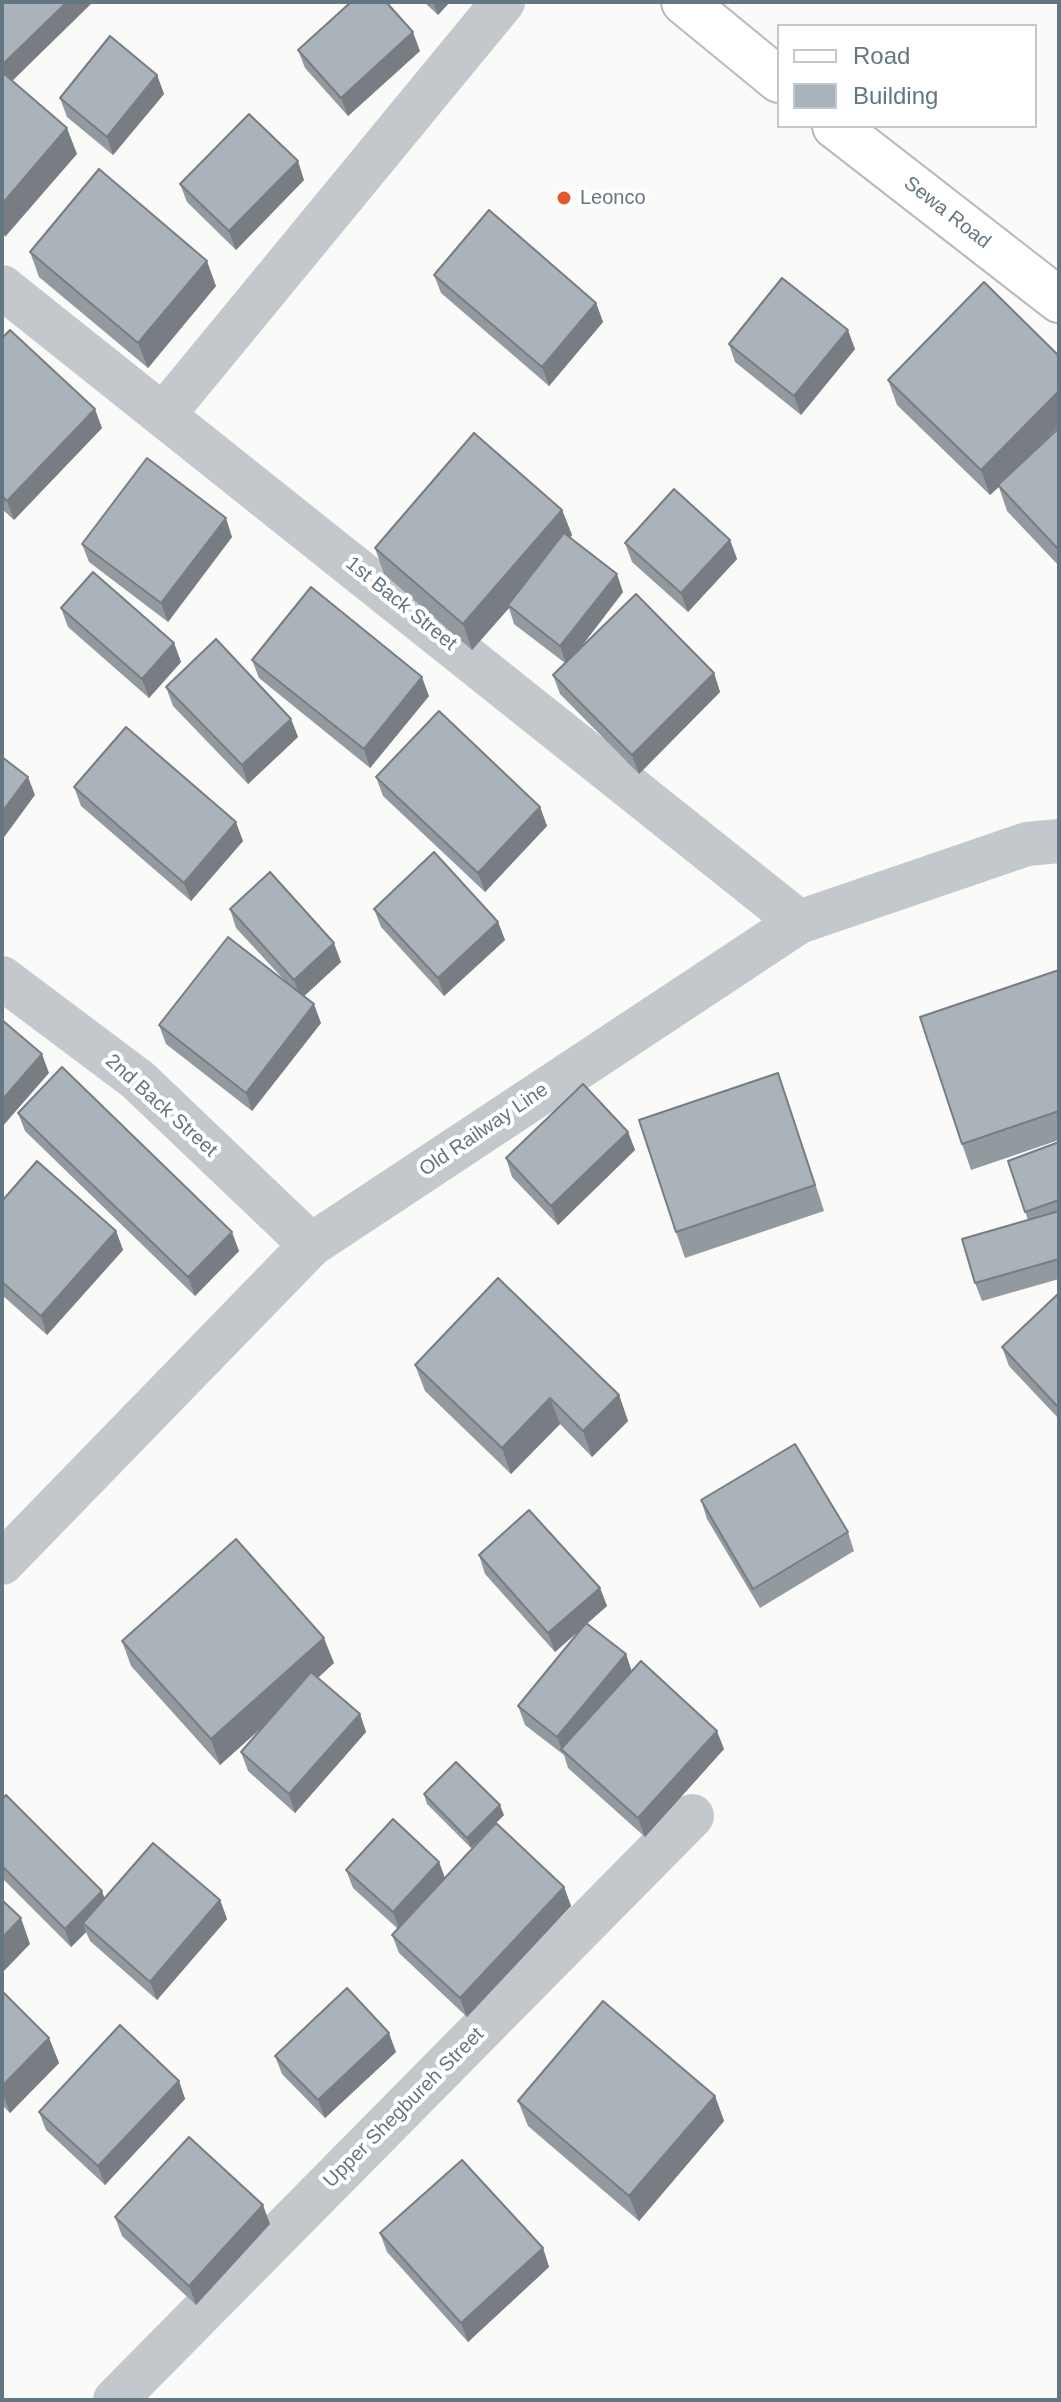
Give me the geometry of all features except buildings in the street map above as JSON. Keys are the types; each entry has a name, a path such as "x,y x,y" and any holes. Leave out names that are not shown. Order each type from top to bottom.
{"main road":[{"path":"684,2 777,78"},
{"name":"Sewa Road","path":"838,128 1059,300"}],"street":[{"path":"164,414 503,2"},
{"name":"1st Back Street","path":"2,287 799,922"},
{"name":"Old Railway Line","path":"2,1563 311,1245 799,922 1027,844 1059,841"},
{"name":"2nd Back Street","path":"2,978 138,1080 311,1245"},
{"name":"Upper Shegbureh Street","path":"115,2400 692,1816"}],"place":[{"name":"Leonco","path":"564,198"}]}
